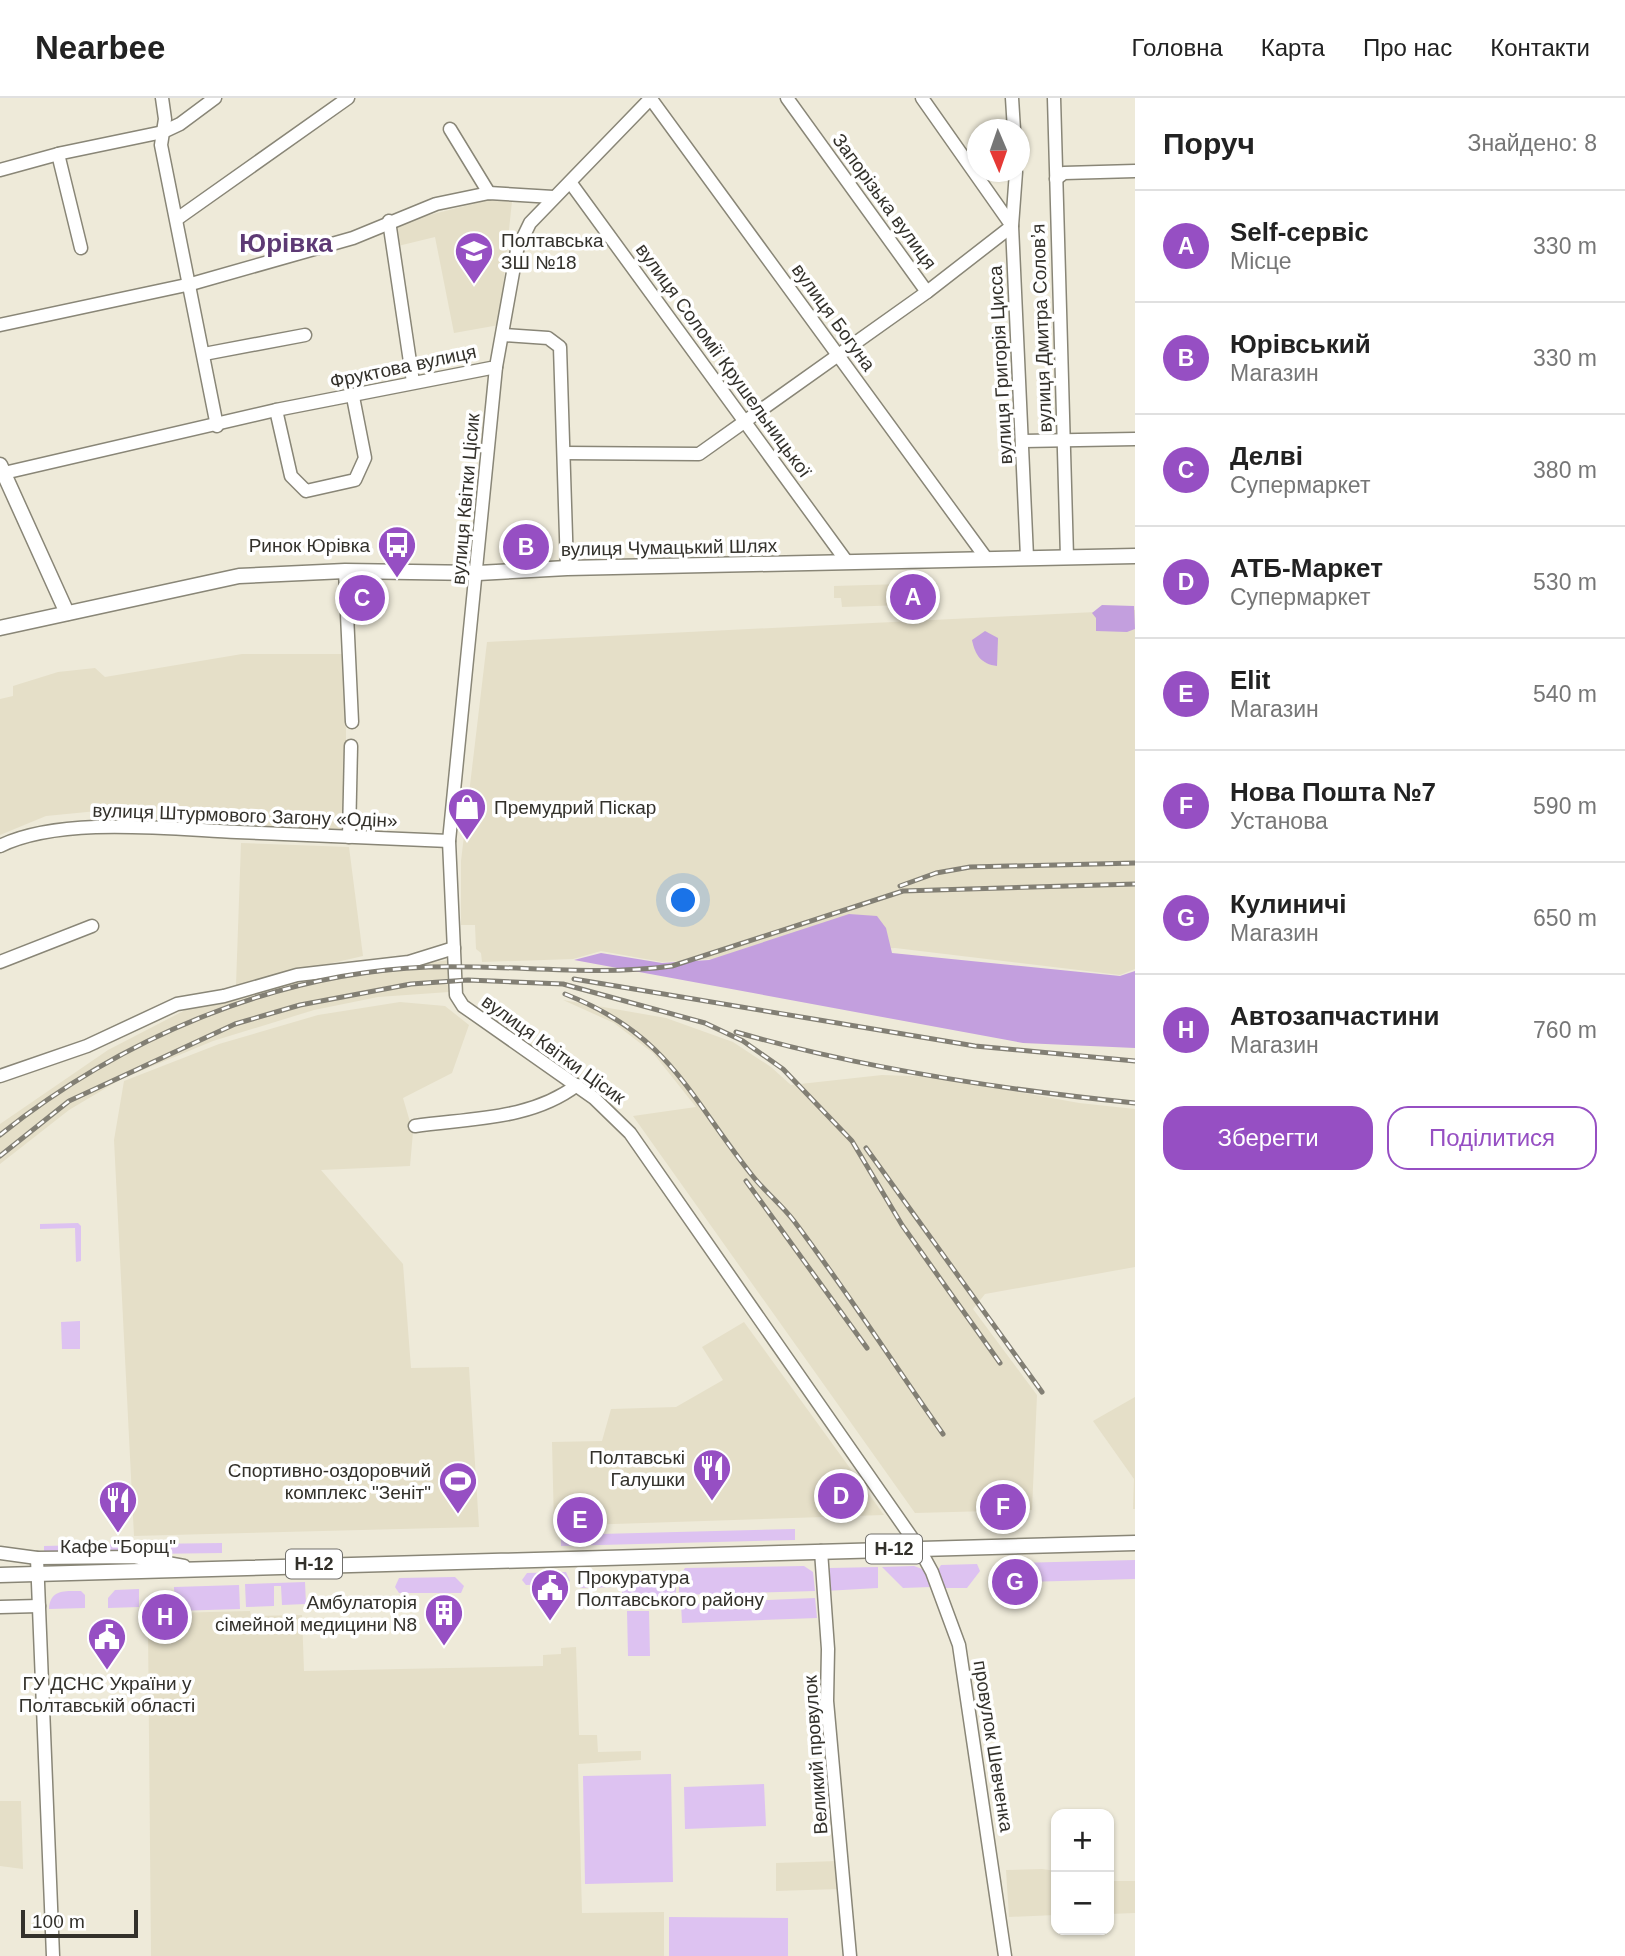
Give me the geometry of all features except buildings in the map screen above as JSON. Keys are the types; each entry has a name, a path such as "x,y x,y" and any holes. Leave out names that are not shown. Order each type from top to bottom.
{"main road":[{"path":"2,469 67,614"},
{"name":"вулиця Чумацький Шлях","path":"0,628 239,576 345,571 478,573 567,568 1135,556"},
{"name":"Н-12","path":"38,1574 1135,1543"},
{"path":"0,1575 38,1574"}],"street":[{"path":"162,98 161,145 191,284 217,426"},
{"path":"0,170 58,153 163,132 180,124 215,98"},
{"path":"177,219 348,98"},
{"name":"Фруктова вулиця","path":"2,469 217,426 276,410 496,367 517,250 530,223 651,98"},
{"name":"вулиця Богуна","path":"651,98 986,558"},
{"name":"Запорізька вулиця","path":"787,98 927,292"},
{"path":"564,453 699,454 927,292 1012,226 922,98"},
{"path":"1012,98 1013,119"},
{"name":"вулиця Дмитра Соловʼя","path":"1054,98 1067,557"},
{"path":"450,130 489,193"},
{"path":"58,153 81,248"},
{"path":"1056,179 1064,173 1135,171"},
{"name":"вулиця Соломії Крушельницької","path":"570,182 747,421 847,562"},
{"name":"вулиця Григорія Цисса","path":"1015,182 1012,226 1027,557"},
{"path":"0,325 191,284 353,238 436,204 489,193 553,197"},
{"path":"389,221 413,382"},
{"path":"204,354 305,335"},
{"path":"503,335 548,338 560,347 567,568"},
{"name":"вулиця Квітки Цісик","path":"496,367 478,573 449,841 456,989 460,1003 577,1085 613,1113 630,1133 919,1548"},
{"path":"276,410 291,476 306,491 355,480 365,458 353,397"},
{"path":"1023,442 1135,439"},
{"path":"345,571 352,722"},
{"path":"349,837 351,746"},
{"name":"вулиця Штурмового Загону «Одін»","path":"0,846 50,831 136,827 449,841"},
{"path":"0,962 92,926"},
{"path":"0,1076 88,1046 177,1004 224,996 297,975 409,962 454,948"},
{"path":"415,1126 530,1111 549,1104 577,1085"},
{"name":"провулок Шевченка","path":"919,1548 940,1591 959,1645 1005,1956"},
{"name":"Великий провулок","path":"821,1551 828,1649 827,1701 850,1956"},
{"path":"0,1553 37,1558 134,1557 194,1569"},
{"path":"37,1558 53,1956"},
{"path":"0,1607 39,1606"}],"shaded area":[{"name":"Полтавська ЗШ №18","path":"504,196 512,201 499,325 454,333 435,237 398,246 394,224"},
{"path":"937,583 938,604 842,607 841,598 834,598 834,586"},
{"path":"1102,605 1134,606 1135,629 1127,632 1096,631 1096,618 1092,613"},
{"path":"1135,610 1135,969 1120,975 895,948 662,962 601,951 573,959 482,962 481,953 476,949 475,925 461,925 461,861 487,642"},
{"path":"985,631 998,638 997,666 983,661 973,645 972,640"},
{"path":"242,654 346,654 346,830 129,819 128,808 46,816 0,835 0,699 13,696 13,686 58,672 95,668 105,677"},
{"path":"241,843 349,847 363,956 236,985"},
{"path":"849,914 877,916 886,928 892,953 1120,976 1135,971 1135,1048 1023,1043 574,960 601,953 662,963 709,960"},
{"path":"449,960 449,992 378,997 314,1010 213,1041 121,1079 69,1110 0,1164 0,1124 108,1050 193,1006 291,982"},
{"path":"563,1000 666,1018 733,1042 771,1067 791,1085 882,1075 936,1077 1079,1103 1135,1109 1135,1267 985,1294 973,1309 1037,1395 1032,1510 915,1513 633,1116 696,1107 653,1053 614,1023"},
{"path":"400,1002 445,1006 469,1025 452,1073 403,1098 413,1132 410,1166 321,1170 403,1264 411,1368 469,1367 479,1527 134,1536 114,1140 124,1081 219,1044 318,1015"},
{"path":"78,1223 81,1226 81,1261 76,1262 75,1228 40,1229 40,1224"},
{"path":"80,1321 80,1349 62,1349 61,1322"},
{"path":"744,1322 884,1515 554,1526 552,1442 602,1441 611,1409 676,1407 723,1380 702,1347"},
{"path":"1135,1397 1135,1509 1133,1509 1134,1479 1093,1421"},
{"path":"795,1529 795,1540 561,1546 561,1535"},
{"path":"222,1543 222,1553 147,1554 147,1544"},
{"path":"124,1544 124,1554 44,1556 44,1546"},
{"path":"1135,1560 1135,1579 1024,1582 1008,1566 1011,1563"},
{"path":"977,1564 980,1571 967,1588 945,1588 938,1570 941,1565"},
{"path":"804,1566 813,1572 815,1591 679,1595 679,1577 685,1568"},
{"path":"914,1566 925,1570 931,1587 903,1588 882,1567"},
{"path":"878,1567 878,1588 825,1591 826,1571 830,1568"},
{"path":"627,1571 671,1571 676,1580 676,1596 622,1598 622,1576"},
{"path":"566,1572 570,1581 565,1584 526,1585 522,1580 527,1573"},
{"path":"611,1572 618,1579 618,1587 580,1588 583,1573"},
{"path":"455,1577 464,1586 461,1593 399,1593 395,1587 399,1578"},
{"path":"305,1582 306,1604 282,1605 281,1586 274,1586 274,1606 246,1607 245,1584"},
{"path":"239,1585 240,1609 175,1611 174,1587"},
{"path":"139,1589 139,1607 108,1608 108,1598 115,1590"},
{"path":"81,1591 85,1595 85,1608 49,1609 52,1598 59,1592"},
{"path":"815,1598 817,1618 682,1623 681,1604"},
{"path":"250,1611 251,1616 302,1615 304,1671 543,1666 543,1655 561,1654 561,1648 576,1647 579,1735 597,1735 598,1752 641,1751 641,1760 578,1764 582,1913 664,1912 664,1956 151,1956 148,1627 158,1627 158,1621 171,1621 171,1613"},
{"path":"627,1611 649,1611 650,1656 628,1656"},
{"path":"671,1774 673,1882 585,1884 583,1776"},
{"path":"764,1784 766,1826 685,1829 684,1787"},
{"path":"0,1801 21,1801 23,1869 0,1866"},
{"path":"838,1861 839,1889 776,1891 776,1863"},
{"path":"1006,1870 1051,1870 1051,1915 1009,1917"},
{"path":"1114,1881 1135,1881 1135,1913 1114,1914"},
{"path":"669,1917 788,1918 788,1956 669,1956"}],"railway":[{"path":"900,886 936,873 970,867 1135,863"},
{"path":"0,1135 47,1100 148,1041 201,1017 257,997 313,982 370,972 428,967 611,970 672,966 903,891 1135,884"},
{"path":"574,979 975,1046 1135,1061"},
{"path":"0,1156 69,1101 235,1024 300,1005 411,984 468,980 563,984 705,1023 743,1041 783,1069 852,1141 902,1225 1000,1363"},
{"path":"565,994 600,1010 629,1028 673,1069 751,1174 789,1215 813,1247 943,1434"},
{"path":"736,1032 883,1067 1036,1091 1135,1103"},
{"path":"866,1148 1042,1392"},
{"path":"746,1181 867,1348"}],"place":[{"name":"Полтавська ЗШ №18","path":"474,285"},
{"name":"Юрівський","path":"526,547"},
{"name":"Ринок Юрівка","path":"397,579"},
{"name":"Self-сервіс","path":"913,597"},
{"name":"Делві","path":"362,598"},
{"name":"Премудрий Піскар","path":"467,841"},
{"name":"АТБ-Маркет","path":"841,1496"},
{"name":"Полтавські Галушки","path":"712,1502"},
{"name":"Нова Пошта №7","path":"1003,1507"},
{"name":"Спортивно-оздоровчий комплекс \"Зеніт\"","path":"458,1515"},
{"name":"Elit","path":"580,1520"},
{"name":"Кафе \"Борщ\"","path":"118,1534"},
{"name":"Кулиничі","path":"1015,1582"},
{"name":"Автозапчастини","path":"165,1617"},
{"name":"Прокуратура Полтавського району","path":"550,1622"},
{"name":"Амбулаторія сімейной медицини N8","path":"444,1647"},
{"name":"ГУ ДСНС України у Полтавській області","path":"107,1671"}],"district":[{"name":"Юрівка","path":"286,243"}]}
